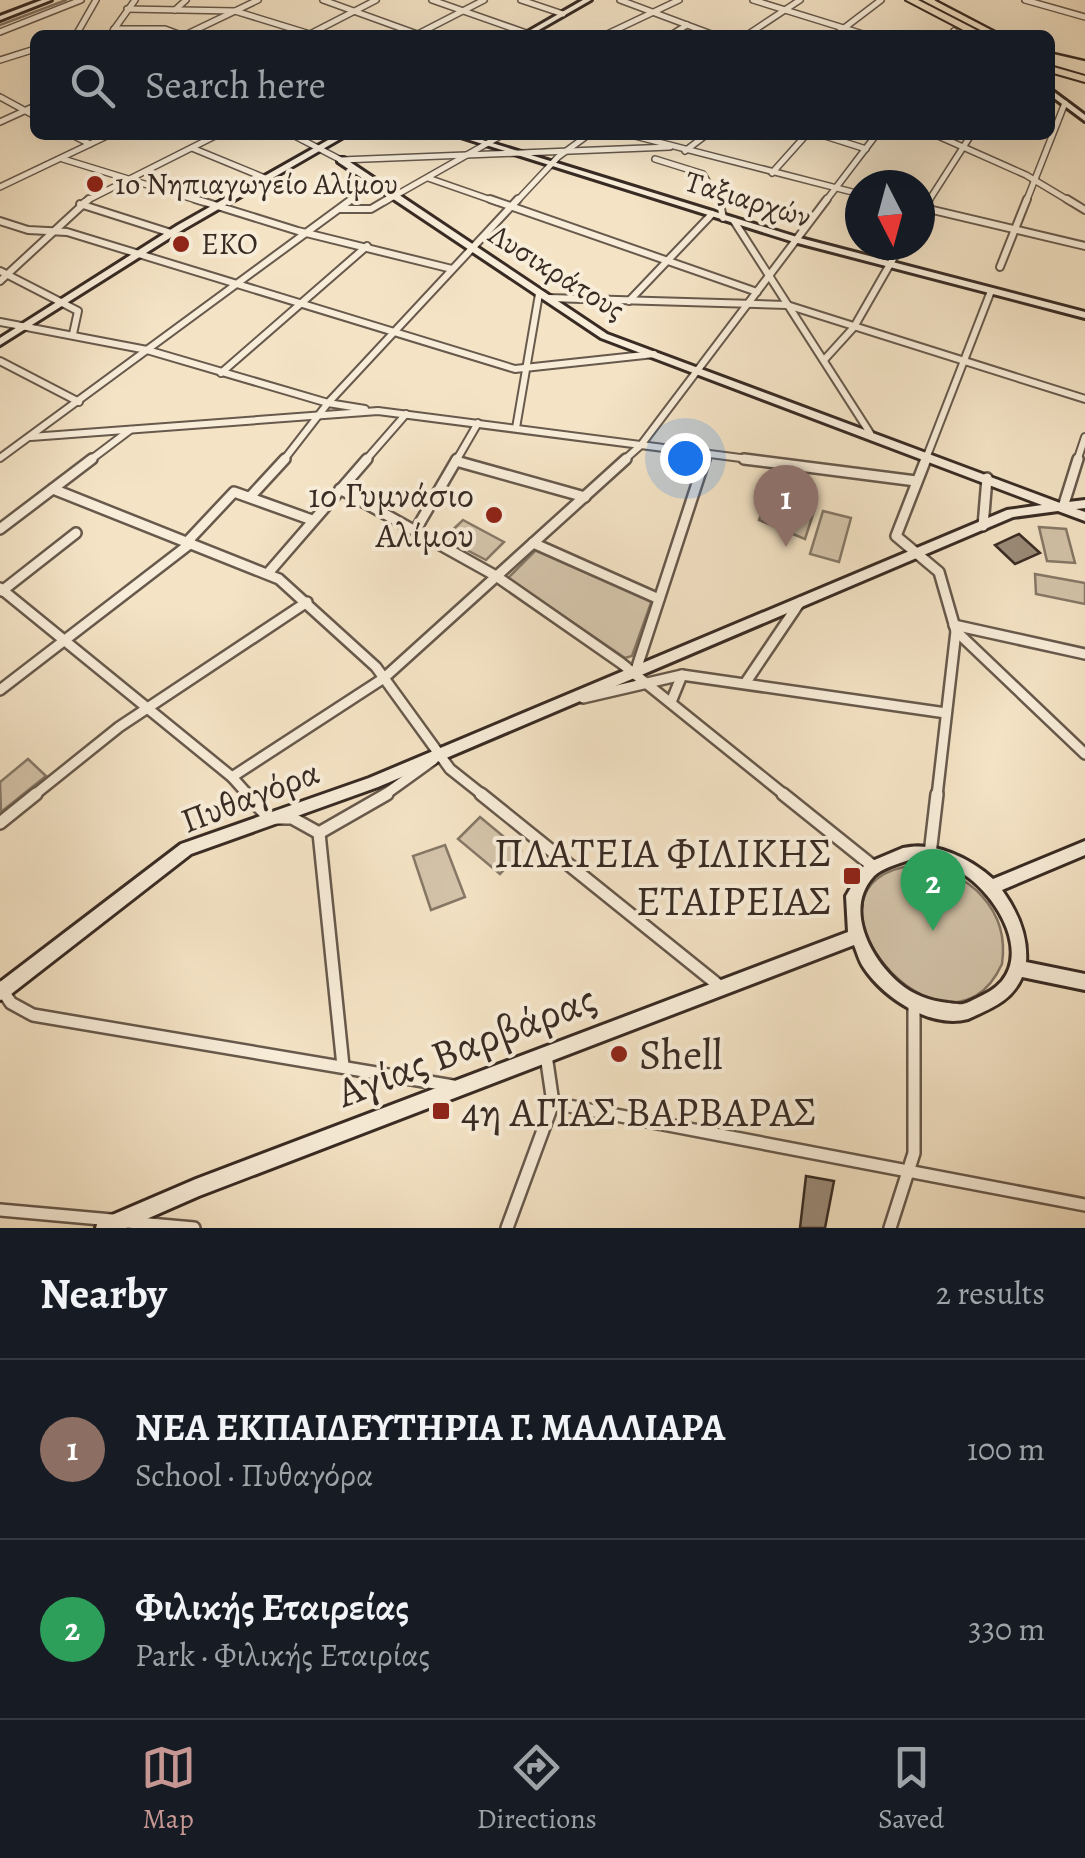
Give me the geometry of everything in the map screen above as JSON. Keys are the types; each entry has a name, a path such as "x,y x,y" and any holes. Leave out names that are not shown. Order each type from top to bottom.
{"highway":[{"path":"894,0 948,30"},
{"path":"911,0 971,30"},
{"path":"1055,61 1085,70"},
{"path":"1055,70 1085,79"},
{"path":"1055,84 1072,75"}],"street":[{"path":"0,18 48,0"},
{"path":"0,32 81,0"},
{"path":"79,30 96,0"},
{"path":"113,30 136,0"},
{"path":"174,10 186,0"},
{"path":"194,30 258,0"},
{"path":"323,0 404,30"},
{"path":"319,30 376,0"},
{"path":"432,0 517,30"},
{"path":"427,30 484,0"},
{"path":"521,0 563,14"},
{"path":"535,30 588,0"},
{"path":"620,0 700,30"},
{"path":"616,30 679,0"},
{"path":"752,0 850,30"},
{"path":"754,30 800,0"},
{"path":"841,30 880,0"},
{"path":"1025,0 1085,16"},
{"path":"128,8 236,11 295,30"},
{"path":"679,30 687,25"},
{"path":"0,60 30,52"},
{"path":"1055,91 1085,115"},
{"path":"1055,92 1085,115"},
{"path":"0,97 30,113"},
{"path":"1055,120 1065,103"},
{"path":"0,122 30,108"},
{"path":"82,140 90,144"},
{"path":"0,186 99,140"},
{"name":"Λυσικράτους","path":"303,140 341,160 587,327 1085,517"},
{"path":"0,342 217,206 334,140"},
{"name":"Ταξιαρχών","path":"474,140 734,222 1085,315"},
{"path":"340,208 366,210 493,140"},
{"path":"250,496 392,333 561,154 581,140"},
{"path":"647,140 845,190"},
{"path":"685,151 699,140"},
{"path":"772,173 802,140"},
{"path":"838,140 866,149"},
{"path":"232,778 384,678 641,445 701,371 872,140"},
{"path":"946,140 1035,180 1085,210"},
{"path":"935,188 967,140"},
{"path":"1000,267 1048,140"},
{"path":"0,281 80,204 206,141"},
{"path":"341,160 525,156 670,147"},
{"path":"192,148 265,178"},
{"path":"62,159 308,232 452,269"},
{"path":"655,159 703,174 724,208 723,218"},
{"path":"428,178 757,292"},
{"path":"0,458 374,183"},
{"path":"80,204 171,234"},
{"path":"935,213 1085,246"},
{"path":"628,300 712,214"},
{"path":"0,221 138,254 392,333 526,369 654,354"},
{"path":"734,222 870,433"},
{"path":"221,373 367,246"},
{"path":"824,360 854,327 893,260"},
{"path":"0,271 80,314 73,334"},
{"path":"930,854 955,628 939,572 896,536 991,290"},
{"path":"516,428 543,296 787,305 1085,399"},
{"path":"0,322 147,350 328,403 916,481"},
{"path":"0,361 78,402"},
{"path":"32,437 378,411"},
{"path":"269,572 406,414"},
{"path":"415,531 478,423"},
{"path":"0,529 132,428"},
{"path":"1063,507 1085,436"},
{"path":"635,673 706,453"},
{"path":"456,461 585,497"},
{"path":"982,526 987,478"},
{"path":"340,489 496,576 635,673 874,867"},
{"path":"53,490 269,572 307,602 384,678 435,743 440,756 479,795 722,988"},
{"path":"0,690 189,542 234,492 312,520"},
{"name":"Πυθαγόρα","path":"320,833 401,786 464,741 1011,514 1085,504"},
{"path":"76,533 1,590 66,639 232,778 270,818 292,818 320,833 343,1066"},
{"path":"533,544 659,599"},
{"path":"0,822 147,708 307,602"},
{"path":"746,682 800,602"},
{"path":"955,628 1085,654"},
{"path":"955,628 1085,754"},
{"path":"556,704 682,675 946,713"},
{"path":"671,702 682,675"},
{"name":"Πυθαγόρα","path":"1,990 186,850 440,756"},
{"path":"991,887 1085,848"},
{"path":"930,854 972,871 991,887 1015,927 1017,968 1004,991 974,1010 940,1010 914,1002 878,976 855,937 852,914 856,892 874,867 896,856 930,854"},
{"name":"Αγίας Βαρβάρας","path":"112,1224 855,937"},
{"path":"1017,968 1085,982"},
{"path":"1,990 10,1003 32,1015 460,1087"},
{"path":"890,1228 914,1153 914,1002"},
{"path":"506,1228 553,1103 546,1054"},
{"path":"553,1103 1085,1205"},
{"path":"0,1210 112,1224 194,1228"}],"shaded area":[{"path":"768,496 815,508 805,539 759,520"},
{"path":"823,511 851,518 839,562 810,554"},
{"path":"463,520 504,542 486,560 444,538"},
{"path":"1039,527 1066,529 1075,563 1047,561"},
{"path":"538,548 652,600 632,656 625,658 508,578"},
{"path":"1035,574 1085,583 1085,604 1036,594"},
{"path":"28,759 46,776 1,812 0,782"},
{"path":"480,817 521,851 500,874 458,839"},
{"path":"445,845 465,897 431,910 413,856"},
{"path":"917,865 936,868 969,884 992,910 1003,944 1002,964 976,995 945,1002 913,990 885,966 867,935 862,904 878,878"}],"building":[{"path":"1019,534 1040,553 1015,564 995,545"},
{"path":"806,1176 834,1181 825,1228 800,1228"}],"waterway":[{"path":"0,25 66,0"}],"tram line":[{"path":"936,0 993,30"},
{"path":"1055,53 1085,60"}],"place":[{"name":"1o Νηπιαγωγείο Αλίμου","path":"95,184"},
{"name":"EKO","path":"181,244"},
{"name":"1ο Γυμνάσιο Αλίμου","path":"494,515"},
{"name":"ΝΕΑ ΕΚΠΑΙΔΕΥΤΗΡΙΑ Γ. ΜΑΛΛΙΑΡΑ","path":"786,547"},
{"name":"ΠΛΑΤΕΙΑ ΦΙΛΙΚΗΣ ΕΤΑΙΡΕΙΑΣ","path":"852,876"},
{"name":"Φιλικής Εταιρείας","path":"933,931"},
{"name":"Shell","path":"619,1054"},
{"name":"4η ΑΓΙΑΣ ΒΑΡΒΑΡΑΣ","path":"441,1111"}]}
